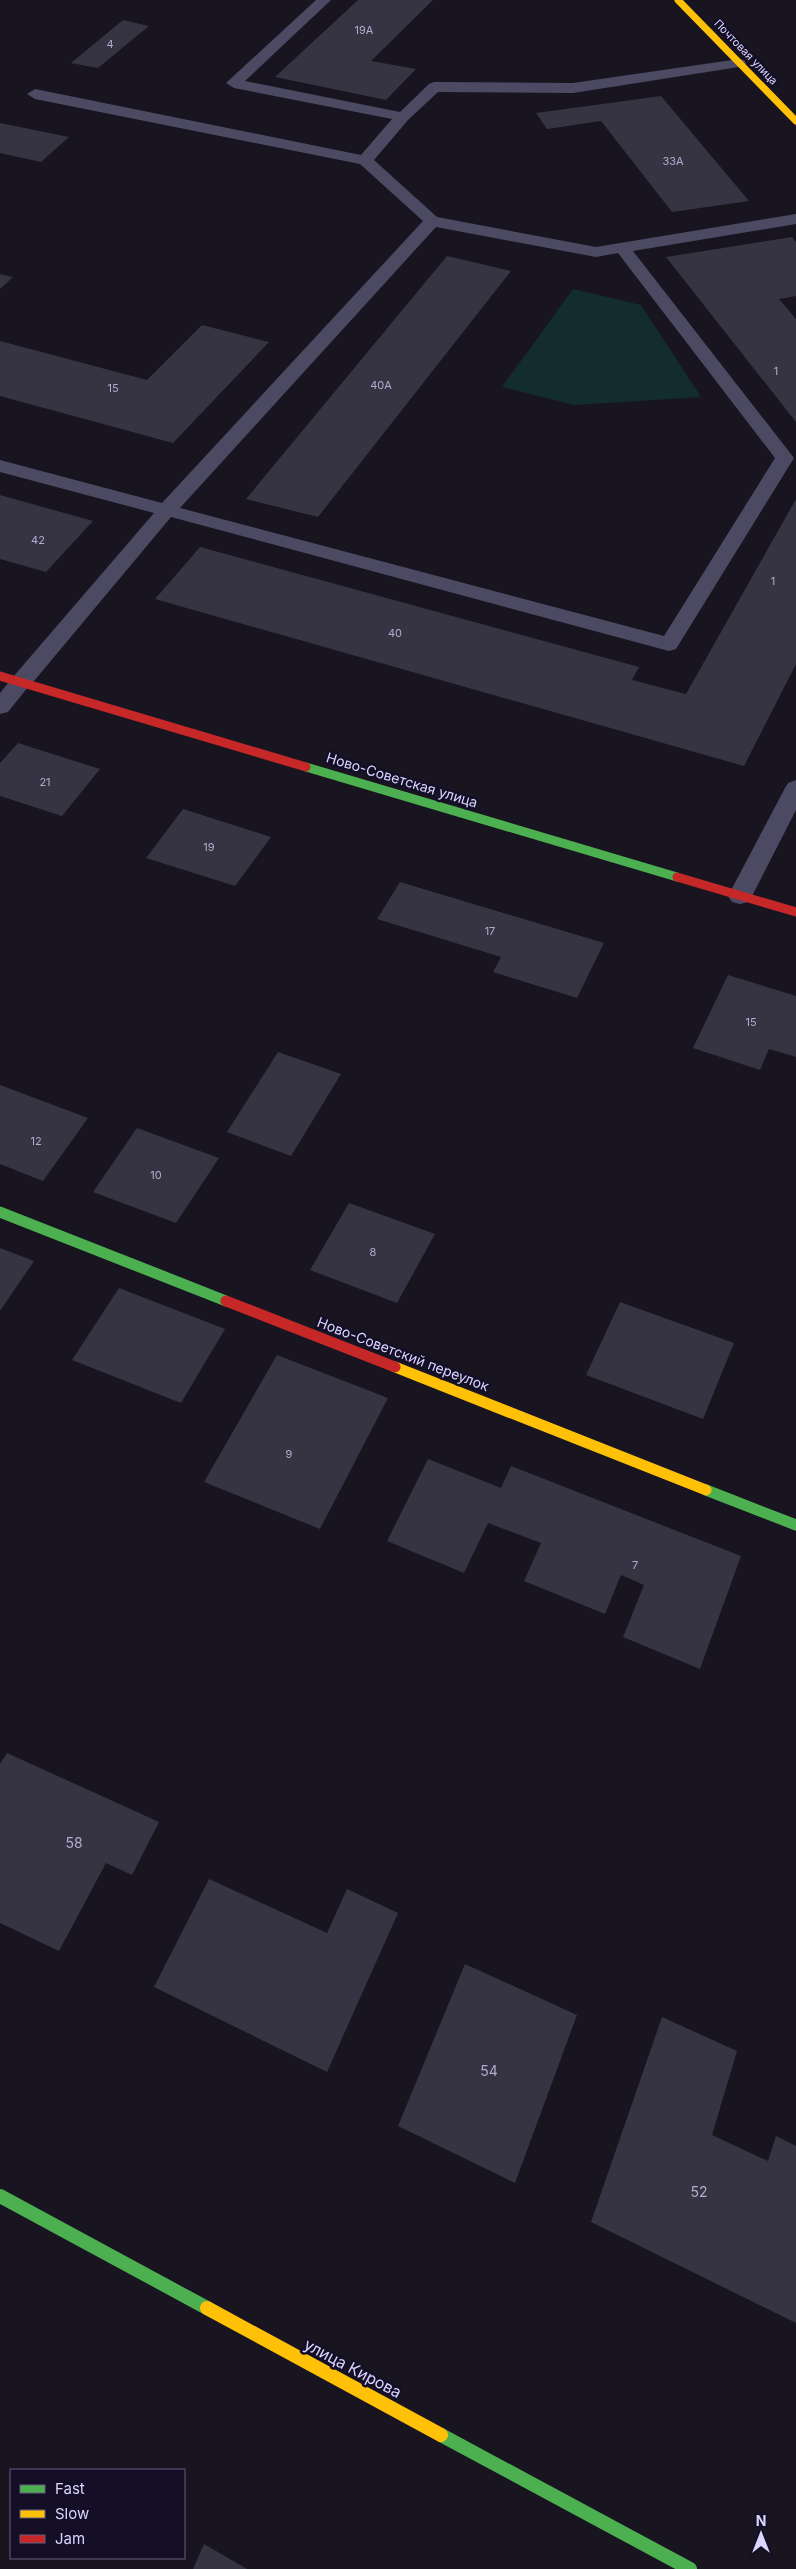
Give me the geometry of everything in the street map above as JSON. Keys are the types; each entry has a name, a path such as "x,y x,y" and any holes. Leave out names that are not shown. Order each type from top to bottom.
{"main road":[{"name":"Почтовая улица","path":"678,0 796,121"},
{"name":"Ново-Советская улица","path":"0,676 796,912"},
{"name":"Ново-Советский переулок","path":"0,1212 796,1525"},
{"name":"улица Кирова","path":"0,2196 690,2569"}],"street":[{"path":"324,0 234,83 403,117"},
{"path":"365,160 403,117 434,87 572,88 739,63"},
{"path":"35,94 365,160 432,221 596,252 796,219"},
{"path":"0,707 165,512 432,221"},
{"path":"0,466 165,512 669,644 785,458 622,248"},
{"path":"740,896 796,788"}],"green space":[{"path":"573,289 641,305 701,397 574,405 502,387"}],"building":[{"path":"358,0 433,0 371,61 416,69 386,100 275,77"},
{"path":"123,20 149,26 98,68 71,63"},
{"path":"661,96 749,201 672,212 601,121 547,129 536,113"},
{"path":"0,123 69,137 41,162 0,153"},
{"path":"792,237 796,242 796,296 779,299 796,319 796,422 666,257"},
{"path":"447,256 511,271 318,517 246,499"},
{"path":"0,274 13,277 0,289"},
{"path":"202,325 269,342 173,443 0,396 0,341 147,380"},
{"path":"0,495 93,521 46,572 0,559"},
{"path":"796,499 796,664 744,766 155,599 200,547 639,667 632,680 686,694"},
{"path":"18,743 100,769 62,816 0,796 0,763"},
{"path":"183,809 271,837 235,886 146,858"},
{"path":"400,882 604,943 577,998 493,972 501,957 377,919"},
{"path":"728,975 796,996 796,1057 769,1049 760,1070 693,1048"},
{"path":"278,1052 341,1074 291,1156 227,1132"},
{"path":"0,1085 88,1118 43,1181 0,1164"},
{"path":"137,1128 219,1158 176,1223 93,1192"},
{"path":"349,1203 435,1234 397,1303 310,1270"},
{"path":"0,1248 34,1261 0,1311"},
{"path":"119,1288 225,1329 181,1403 72,1360"},
{"path":"620,1302 734,1343 703,1419 586,1375"},
{"path":"277,1355 388,1398 320,1529 204,1482"},
{"path":"428,1459 501,1488 511,1466 741,1556 700,1669 623,1637 644,1585 621,1575 605,1614 524,1581 541,1543 488,1523 464,1573 387,1541"},
{"path":"7,1753 159,1822 132,1875 106,1863 59,1951 0,1923 0,1764"},
{"path":"209,1879 327,1933 347,1889 398,1913 327,2072 154,1987"},
{"path":"465,1964 577,2015 515,2183 398,2126"},
{"path":"662,2017 737,2051 712,2135 768,2161 776,2136 796,2146 796,2323 591,2222"},
{"path":"204,2544 247,2569 193,2569"}],"traffic: fast":[{"path":"306,767 677,877"},
{"path":"0,1212 226,1301"},
{"path":"706,1490 796,1525"},
{"path":"0,2196 207,2308"},
{"path":"441,2435 690,2569"}],"traffic: slow":[{"path":"678,0 796,121"},
{"path":"395,1367 706,1490"},
{"path":"207,2308 441,2435"}],"traffic: jam":[{"path":"0,676 306,767"},
{"path":"677,877 796,912"},
{"path":"226,1301 395,1367"}]}
